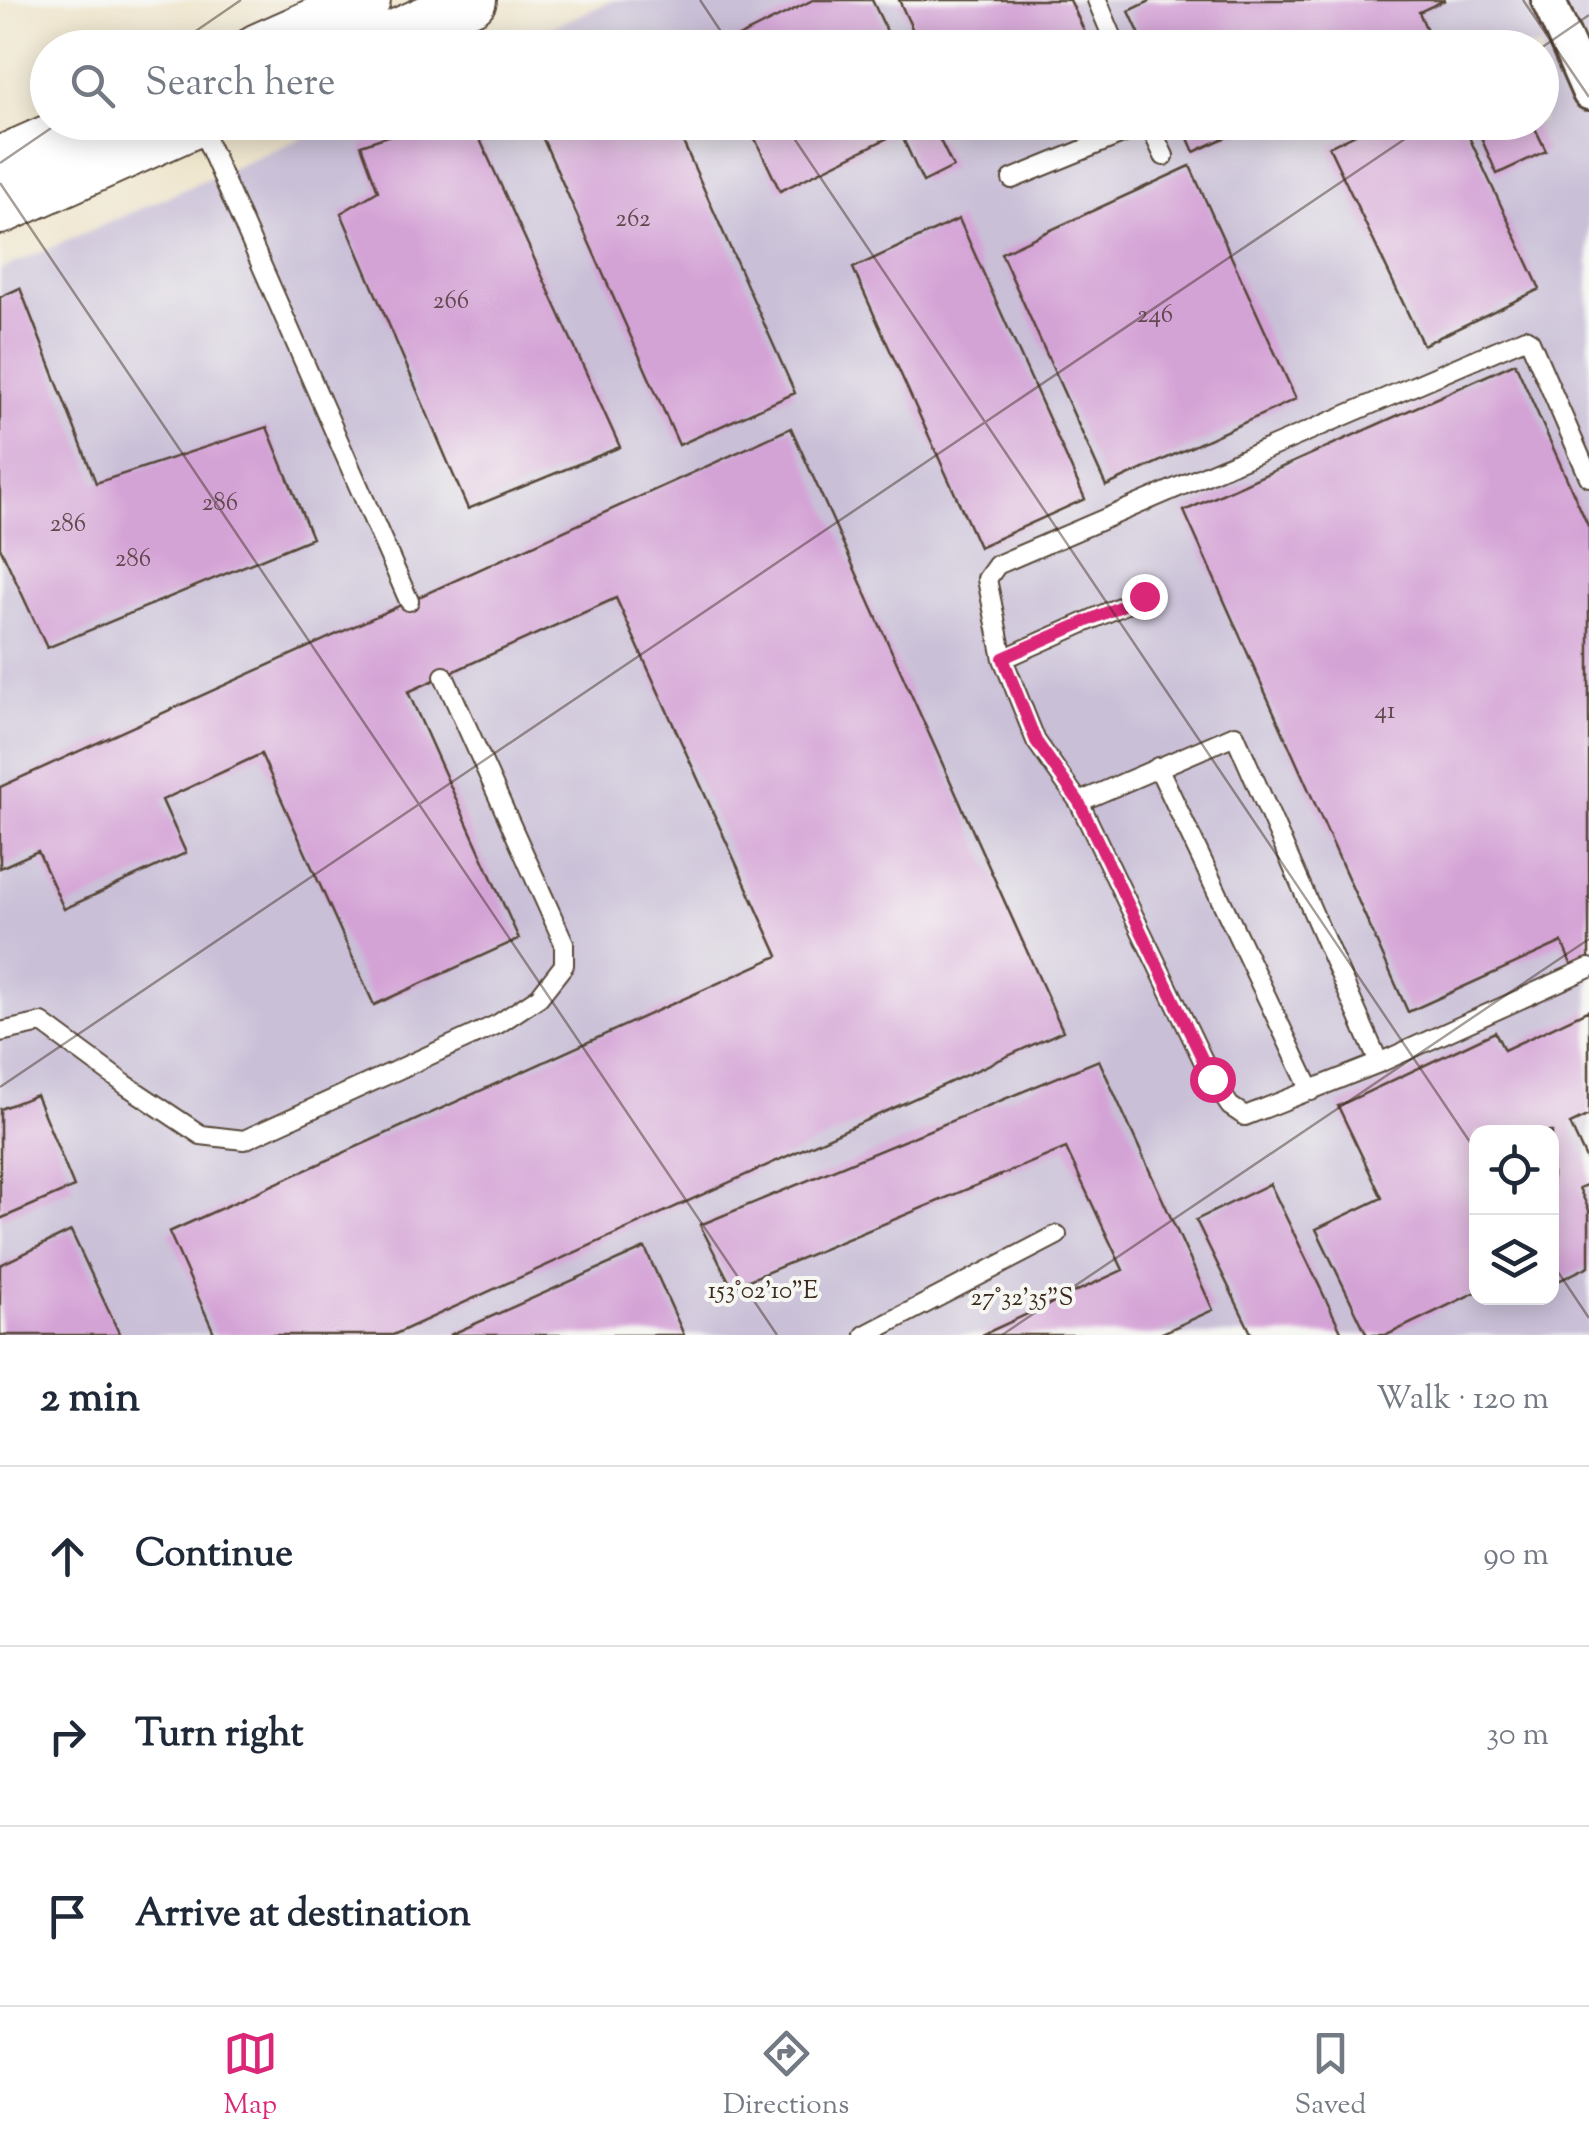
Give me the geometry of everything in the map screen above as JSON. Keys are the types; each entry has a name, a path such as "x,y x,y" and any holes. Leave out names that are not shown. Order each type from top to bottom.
{"main road":[{"path":"298,30 366,0"},
{"path":"406,30 472,0"},
{"path":"0,161 47,140"},
{"path":"0,210 158,140"}],"street":[{"path":"1548,0 1589,93"}],"lane":[{"path":"1096,0 1108,30"},
{"path":"206,140 410,601"},
{"path":"1012,179 1107,140"},
{"path":"1156,140 1164,156"},
{"path":"1589,477 1530,341 1525,338 997,565 986,578 1003,658 1036,741 1079,802 1212,1079 1230,1106 1245,1116 1379,1063 1589,968"},
{"path":"1003,658 1144,596"},
{"path":"0,1032 42,1023 200,1135 244,1140 498,1024 539,997 564,966 564,943 444,676"},
{"path":"1079,802 1234,734 1379,1063"},
{"path":"1158,768 1311,1091"},
{"path":"865,1335 1057,1236"}],"shaded area":[{"path":"614,0 1589,0 1589,1335 0,1335 0,270 297,140 1559,140 1559,30 545,30"}],"building":[{"path":"813,0 872,0 886,30 752,30"},
{"path":"899,0 1070,0 1084,30 913,30"},
{"path":"1152,0 1445,0 1419,12 1427,30 1138,30 1129,11"},
{"path":"376,140 480,140 620,447 468,509 341,213 378,191 361,145"},
{"path":"544,140 682,140 795,393 679,445"},
{"path":"756,140 884,140 780,191"},
{"path":"904,140 940,140 953,167 923,182"},
{"path":"1189,140 1220,140 1194,152"},
{"path":"1343,140 1470,140 1540,289 1423,345 1329,147"},
{"path":"1482,140 1541,140 1546,151 1497,174"},
{"path":"1190,166 1296,399 1106,486 1001,253"},
{"path":"959,219 1085,499 979,547 853,268"},
{"path":"20,288 96,483 267,427 312,538 47,648 0,547 0,297"},
{"path":"1515,363 1589,528 1589,964 1574,971 1562,942 1408,1012 1184,511"},
{"path":"791,428 1063,1031 393,1335 215,1335 169,1232 778,956 616,598 408,692 519,939 374,1005 261,754 162,800 186,853 64,909 38,851 0,868 0,787"},
{"path":"1589,1010 1589,1115 1570,1124 1589,1165 1589,1184 1579,1188 1589,1210 1589,1266 1559,1281 1559,1125 1469,1125 1469,1295 1387,1335 1367,1335 1316,1229 1382,1198 1338,1106 1495,1032 1504,1050"},
{"path":"1099,1060 1213,1310 1158,1335 982,1335 1123,1270 1066,1148 732,1287 700,1225"},
{"path":"36,1095 74,1187 0,1219 0,1109"},
{"path":"1270,1184 1343,1335 1252,1335 1196,1220"},
{"path":"71,1231 120,1335 0,1335 0,1265"},
{"path":"645,1248 684,1335 450,1335"}],"route":[{"path":"1144,596 1003,658 1036,741 1079,802 1212,1079"}]}
